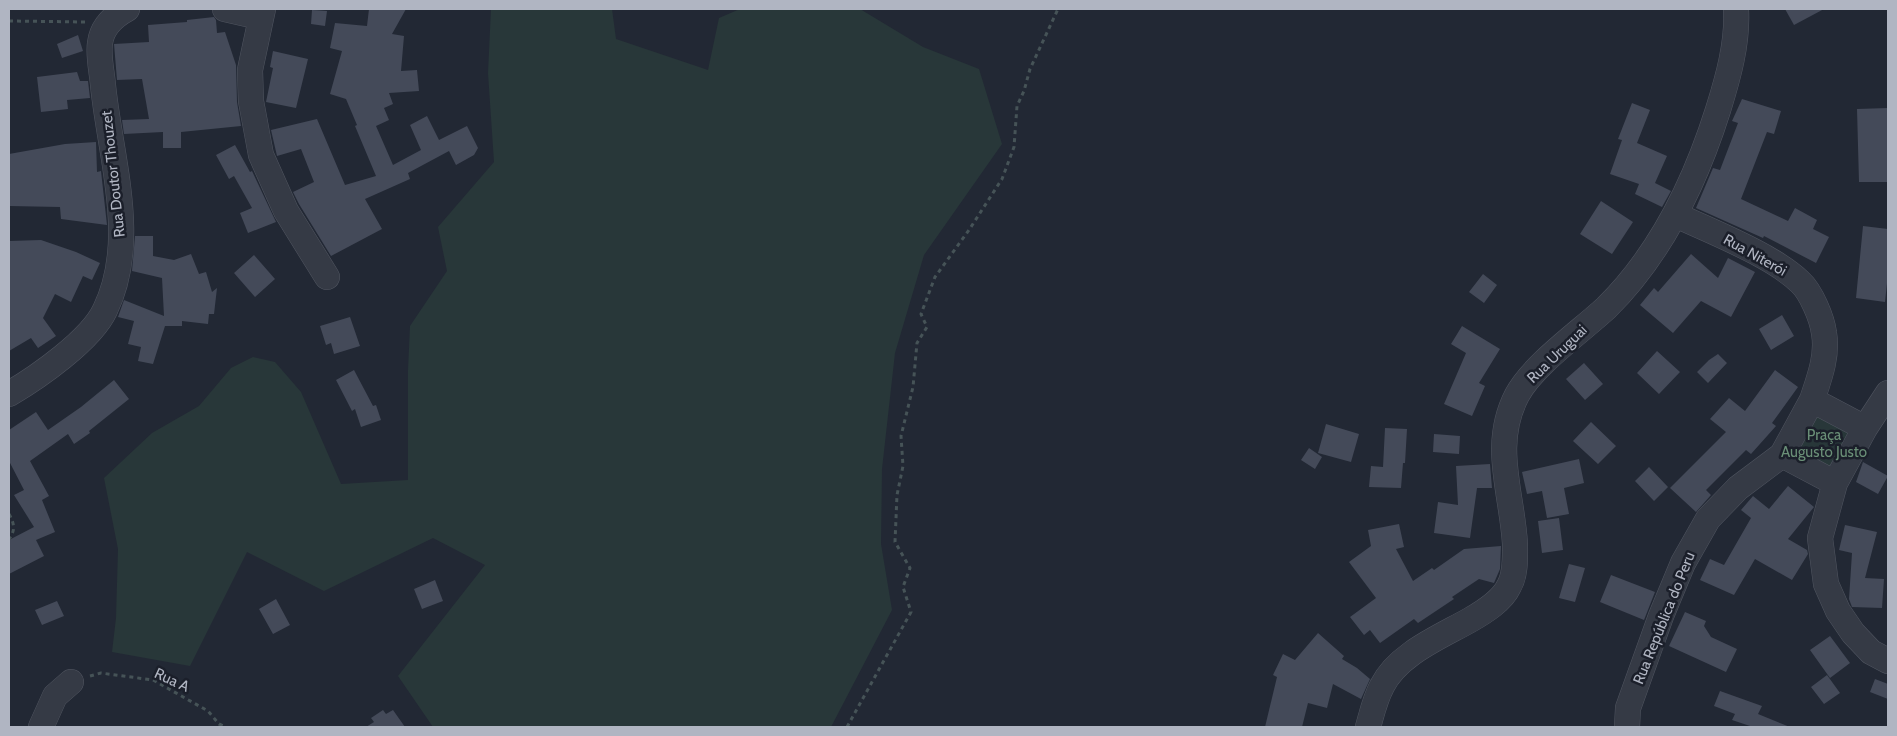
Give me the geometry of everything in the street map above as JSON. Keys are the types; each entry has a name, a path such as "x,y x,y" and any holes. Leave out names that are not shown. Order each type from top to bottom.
{"street":[{"path":"108,24 113,18 127,9"},
{"path":"225,9 262,13 250,70 251,101 262,156 286,211 327,277"},
{"name":"Rua Uruguai","path":"1368,727 1374,705 1383,684 1398,664 1480,614 1498,600 1509,587 1513,574 1515,554 1514,527 1503,460 1504,431 1517,395 1530,377 1550,356 1606,307 1637,275 1676,215 1706,147 1725,89 1734,51 1736,9"},
{"name":"Rua Doutor Thouzet","path":"9,394 47,369 86,335 105,311 115,282 121,253 120,221 100,43 104,28 108,24"},
{"name":"Rua Niterói","path":"1676,215 1776,264 1801,283 1818,310 1825,334 1823,366 1812,400"},
{"path":"1888,394 1865,428 1835,483 1820,538 1826,584 1838,611 1853,633 1870,652 1888,661"},
{"path":"1835,483 1782,455 1812,400 1865,428"},
{"name":"Rua República do Peru","path":"1627,727 1628,708 1661,616 1683,563 1708,519 1738,488 1782,455"},
{"path":"41,727 56,696 71,682"}],"path":[{"path":"847,727 912,612 903,587 910,568 895,542 897,495 903,466 901,436 912,387 917,343 928,327 921,314 935,277 969,230 1002,179 1014,147 1017,106 1024,92 1030,69 1058,9"},
{"path":"9,21 108,24"},
{"path":"9,514 14,531 9,539"},
{"name":"Rua A","path":"71,682 101,673 153,680 208,711 220,724 226,727"}],"green space":[{"path":"491,9 612,9 616,39 708,70 719,18 740,9 860,9 923,47 979,69 1002,144 924,255 895,353 882,469 881,544 892,610 831,727 433,727 398,676 485,565 433,538 324,591 247,552 190,666 112,652 116,618 118,549 104,478 152,433 199,406 231,368 253,357 275,362 301,392 341,484 408,480 410,326 447,271 438,227 494,162 488,73"},
{"name":"Praça Augusto Justo","path":"1816,415 1851,429 1834,469 1814,464 1800,450 1799,442"}],"building":[{"path":"369,9 406,9 392,34 404,36 401,71 417,70 419,91 389,93 393,104 384,108 389,120 376,126 393,165 421,150 410,125 427,116 439,140 467,126 478,148 474,155 456,165 449,151 408,173 410,179 365,199 382,229 331,256 293,192 314,182 301,149 277,156 271,130 317,119 345,185 376,176 346,99 330,94 342,51 330,48 335,23 367,26"},
{"path":"1785,9 1824,9 1794,25"},
{"path":"312,10 327,11 325,26 311,24"},
{"path":"214,17 217,33 225,32 236,65 237,102 241,126 181,132 181,148 163,148 163,132 124,134 122,120 149,119 142,79 117,80 114,44 149,42 148,25 187,22 187,20"},
{"path":"78,35 83,51 62,58 57,44"},
{"path":"273,51 308,59 296,108 266,102 273,68 270,67"},
{"path":"77,72 80,81 88,81 90,98 67,100 68,109 41,112 37,77"},
{"path":"1742,99 1781,111 1774,134 1767,132 1741,199 1788,221 1795,208 1817,220 1813,229 1829,237 1816,263 1764,236 1763,238 1696,208 1713,168 1720,170 1738,123 1732,121"},
{"path":"1632,103 1650,110 1637,143 1667,156 1655,183 1671,191 1662,207 1635,194 1639,184 1610,174 1622,140 1618,139"},
{"path":"1888,108 1888,182 1859,182 1857,109"},
{"path":"96,142 97,172 101,171 107,225 61,219 60,207 9,206 9,154 65,144"},
{"path":"235,145 250,172 252,171 276,222 248,233 240,213 252,208 234,176 229,179 216,155"},
{"path":"1601,201 1633,222 1612,254 1580,234"},
{"path":"1863,226 1888,229 1888,274 1885,302 1856,298"},
{"path":"135,236 153,236 153,256 174,260 191,254 199,274 206,272 212,292 217,288 214,314 209,314 208,324 182,321 182,326 165,326 153,364 138,361 141,347 128,344 134,321 118,317 124,300 164,316 162,278 132,271"},
{"path":"41,240 76,252 100,263 92,280 83,276 71,302 55,294 43,318 56,336 38,348 31,338 9,351 9,241"},
{"path":"1691,254 1718,278 1728,258 1755,272 1731,317 1701,301 1673,333 1640,305 1654,288 1658,292"},
{"path":"254,255 275,279 255,297 234,273"},
{"path":"1483,274 1497,285 1484,303 1469,292"},
{"path":"1782,315 1794,336 1771,350 1759,329"},
{"path":"350,317 360,346 334,354 331,343 326,345 320,326"},
{"path":"1462,326 1500,349 1479,383 1485,386 1472,416 1444,404 1466,353 1451,344"},
{"path":"1657,351 1680,372 1659,394 1637,373"},
{"path":"1718,354 1727,363 1708,383 1697,372"},
{"path":"1584,363 1603,384 1585,400 1566,379"},
{"path":"354,370 373,406 376,405 381,420 361,427 355,409 352,411 336,380"},
{"path":"1775,370 1798,387 1772,423 1776,426 1751,454 1746,450 1706,490 1711,495 1696,512 1670,488 1726,432 1710,419 1729,398 1745,411"},
{"path":"114,380 129,399 89,431 90,433 74,444 68,434 30,461 49,496 42,500 55,532 36,540 44,556 9,574 9,540 34,527 14,495 24,490 9,461 9,430 36,412 48,430 81,407"},
{"path":"1591,422 1616,446 1598,464 1573,441"},
{"path":"1326,424 1359,434 1351,462 1318,453"},
{"path":"1385,428 1407,429 1401,488 1369,487 1371,466 1383,467"},
{"path":"1434,434 1460,436 1459,454 1433,452"},
{"path":"1309,448 1322,457 1315,469 1301,460"},
{"path":"1579,459 1584,483 1564,488 1569,514 1547,518 1542,491 1527,494 1522,472"},
{"path":"1863,462 1888,476 1878,494 1856,482"},
{"path":"1490,464 1492,488 1477,488 1470,538 1434,533 1438,502 1458,505 1456,466"},
{"path":"1649,467 1668,487 1654,501 1635,481"},
{"path":"1788,486 1814,507 1788,539 1807,550 1808,554 1792,580 1755,559 1734,595 1700,580 1710,559 1724,565 1751,518 1741,510 1753,496 1769,509"},
{"path":"1559,518 1563,550 1542,553 1538,521"},
{"path":"1399,524 1404,547 1396,549 1413,581 1432,568 1434,570 1464,549 1501,546 1500,569 1494,583 1479,579 1452,597 1454,599 1418,623 1414,619 1380,643 1370,630 1364,635 1350,617 1376,598 1349,562 1371,546 1368,530"},
{"path":"1845,525 1877,532 1865,578 1884,579 1882,608 1852,607 1849,599 1852,553 1839,550"},
{"path":"1569,564 1585,568 1575,602 1559,598"},
{"path":"1611,575 1655,592 1644,620 1600,602"},
{"path":"435,580 443,601 422,609 414,589"},
{"path":"276,599 290,625 273,634 259,609"},
{"path":"57,601 64,616 42,625 35,610"},
{"path":"1685,612 1706,621 1704,626 1711,637 1737,649 1726,672 1669,646"},
{"path":"1318,633 1344,656 1342,659 1370,679 1361,699 1333,684 1327,708 1308,703 1302,727 1265,727 1277,677 1273,675 1283,654 1295,660"},
{"path":"1830,636 1850,663 1830,678 1810,650"},
{"path":"1827,675 1840,693 1824,704 1811,687"},
{"path":"1875,679 1888,684 1888,699 1870,692"},
{"path":"1720,691 1762,706 1758,714 1790,727 1753,727 1732,720 1735,714 1714,706"},
{"path":"383,710 386,714 393,710 405,727 366,727 374,722 371,718"}]}
